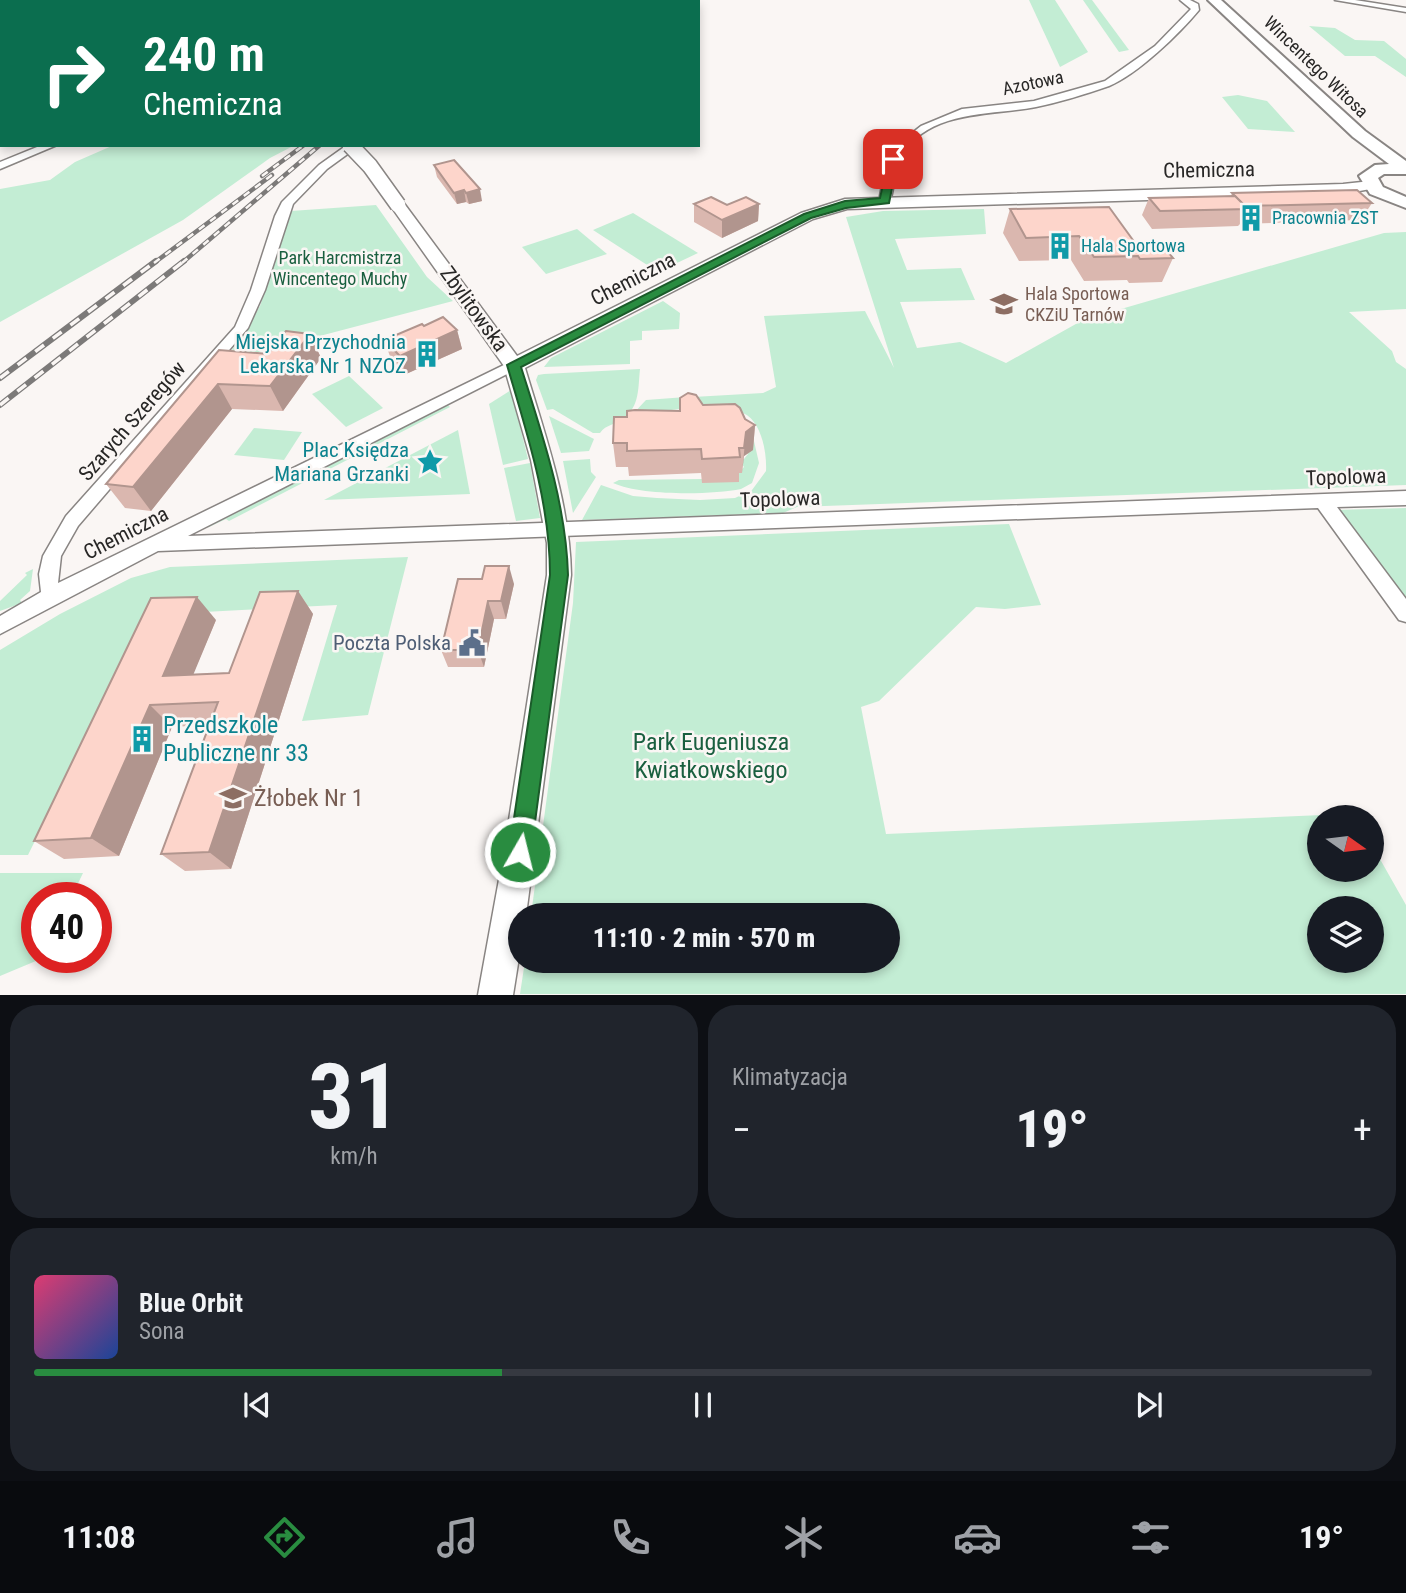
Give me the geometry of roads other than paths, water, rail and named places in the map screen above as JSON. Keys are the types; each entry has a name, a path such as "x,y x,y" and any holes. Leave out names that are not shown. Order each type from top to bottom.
{"main road":[{"name":"Wincentego Witosa","path":"1214,0 1254,34 1359,134 1406,169"},
{"name":"Wincentego Witosa","path":"1359,134 1381,169"},
{"path":"1406,169 1381,169 1368,176 1378,190 1406,203"}],"street":[{"name":"Azotowa","path":"885,201 893,159 901,147 917,134 962,112 1035,104 1108,83 1172,36 1195,10 1195,6 1184,0"},
{"path":"1339,0 1406,10"},
{"path":"0,166 47,147"},
{"name":"Szarych Szeregów","path":"51,596 46,577 52,554 72,521 241,328 258,290 281,216 289,202 323,167 349,147"},
{"name":"Zbylitowska","path":"354,147 514,365 542,460 556,531 559,575 554,614 520,852 495,995"},
{"name":"Chemiczna","path":"0,626 51,596 807,216 845,205 885,201 1378,190"},
{"name":"Topolowa","path":"155,544 1406,498"},
{"path":"1323,501 1406,614"}],"railway":[{"path":"262,176 301,147"},
{"path":"182,263 318,147"},
{"path":"154,263 272,175"},
{"path":"0,378 156,261"},
{"path":"0,405 184,261"}],"place":[{"name":"Pracownia ZST","path":"1251,218"},
{"name":"Hala Sportowa","path":"1060,246"},
{"name":"Hala Sportowa CKZiU Tarnów","path":"1004,304"},
{"name":"Miejska Przychodnia Lekarska Nr 1 NZOZ","path":"427,354"},
{"name":"Plac Księdza Mariana Grzanki","path":"430,462"},
{"name":"Poczta Polska","path":"472,643"},
{"name":"Przedszkole Publiczne nr 33","path":"142,739"},
{"name":"Żłobek Nr 1","path":"233,798"}],"park label":[{"name":"Park Harcmistrza Wincentego Muchy","path":"340,268"},
{"name":"Park Eugeniusza Kwiatkowskiego","path":"711,756"}]}
